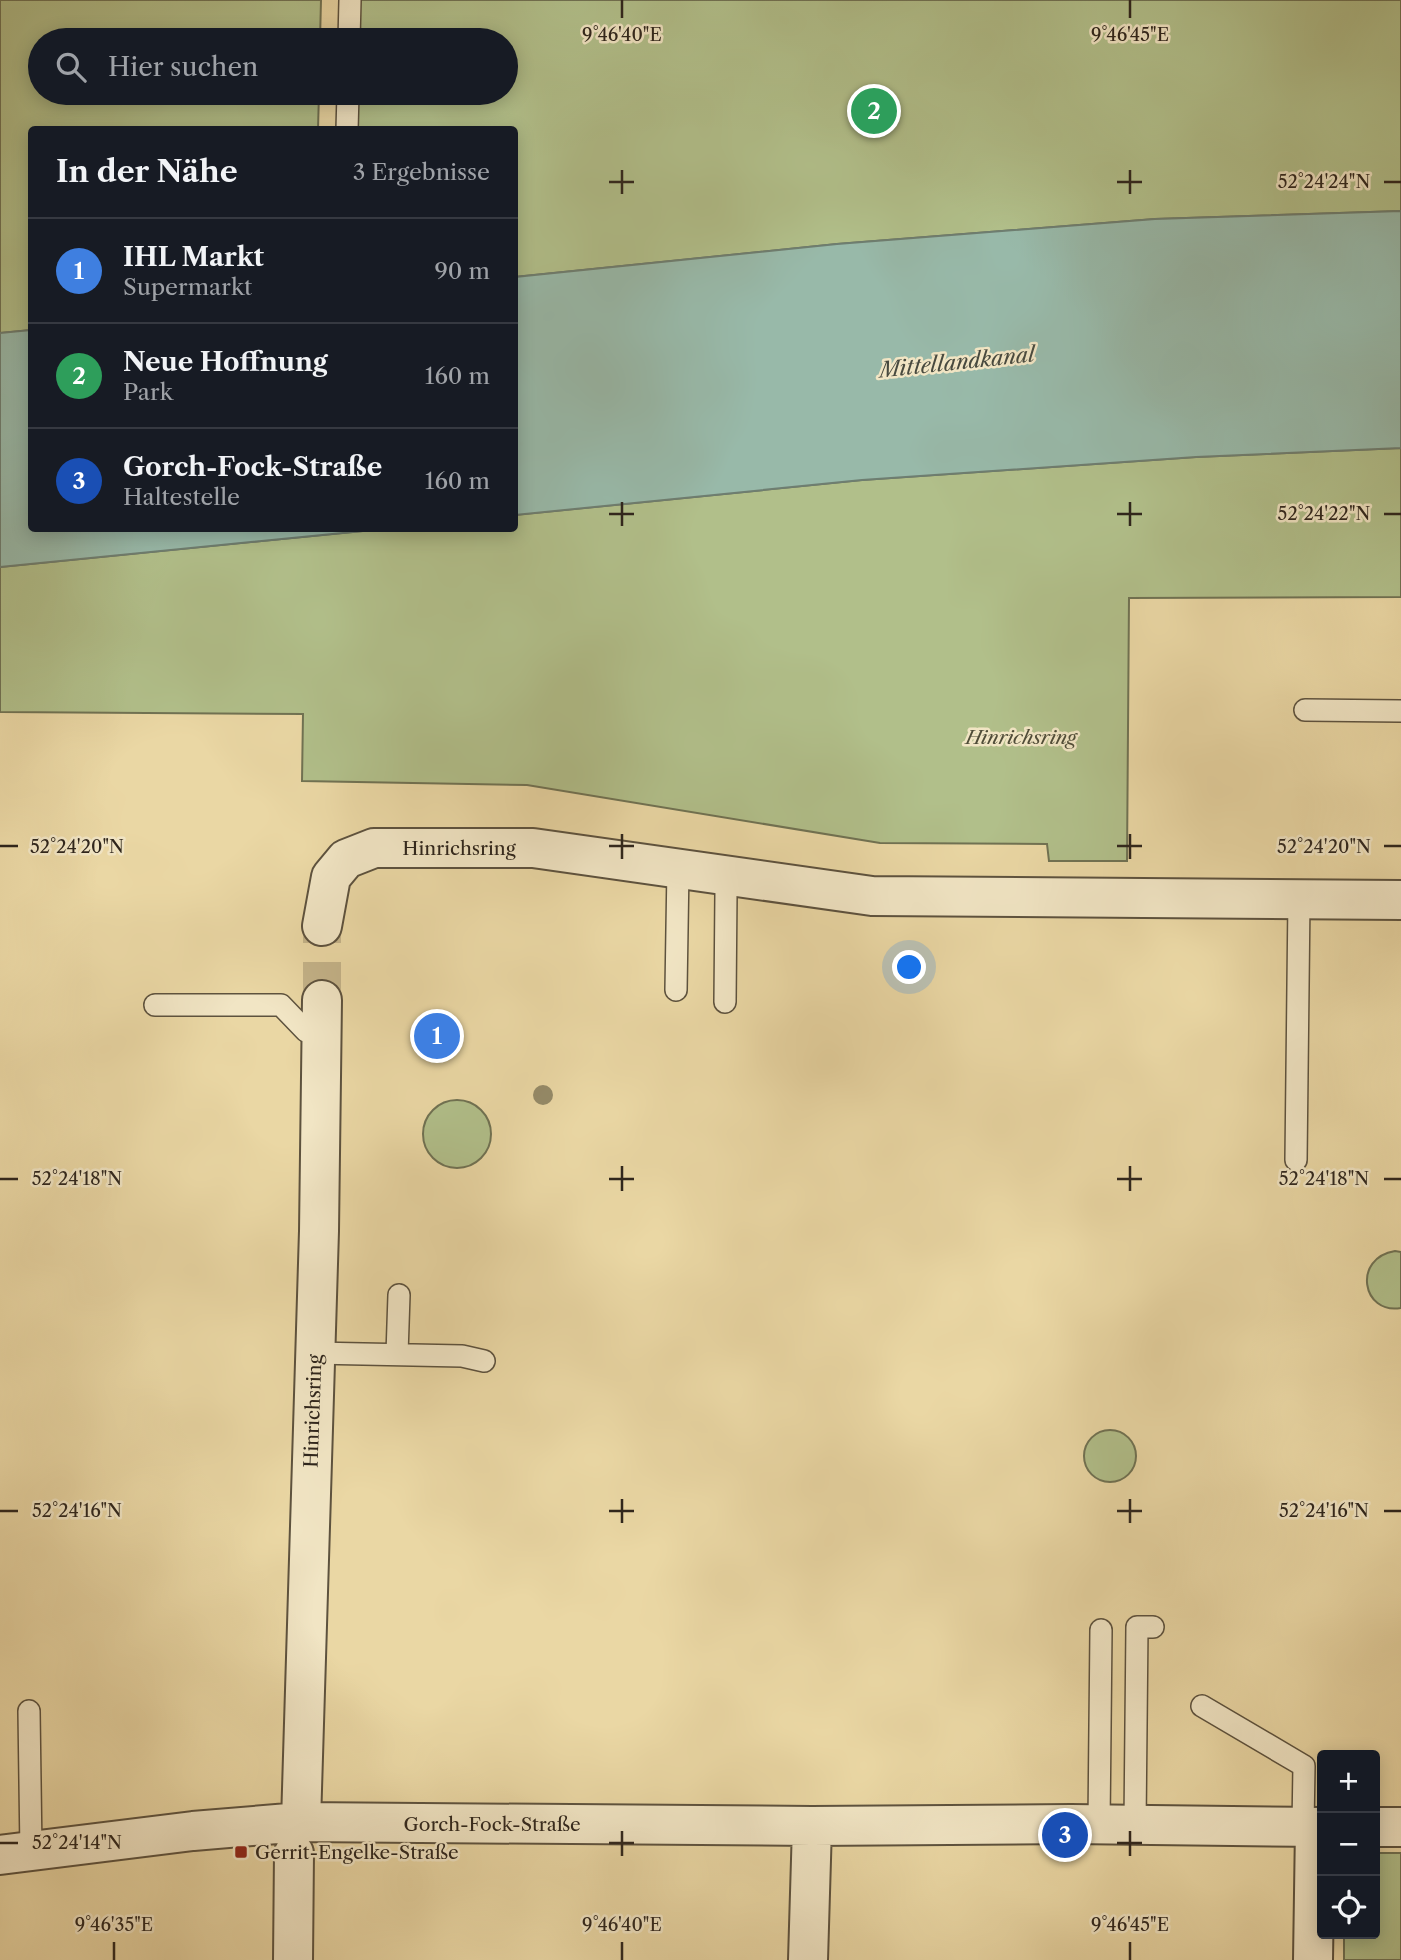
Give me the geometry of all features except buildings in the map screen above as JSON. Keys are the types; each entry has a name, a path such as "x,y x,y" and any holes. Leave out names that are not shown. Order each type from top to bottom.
{"street":[{"name":"Hinrichsring","path":"322,926 331,877 346,859 374,848 533,848 872,896 1401,900"},
{"name":"Hinrichsring","path":"298,1838 319,1231 322,1016"},
{"name":"Gorch-Fock-Straße","path":"15,1853 192,1831 298,1838 812,1826 1313,1826"},
{"path":"808,1960 812,1826"},
{"path":"1313,1826 1313,1960"},
{"path":"1380,1827 1401,1827"},
{"path":"293,1960 298,1838"}],"lane":[{"path":"349,28 350,0"},
{"path":"347,126 348,105"},
{"path":"1305,710 1401,711"},
{"path":"676,990 678,868"},
{"path":"725,1002 728,875"},
{"path":"1296,1160 1299,899"},
{"path":"155,1005 281,1005 306,1031 322,1016"},
{"path":"397,1354 398,1295"},
{"path":"314,1353 462,1356 484,1361"},
{"path":"1117,1824 1137,1627 1153,1627"},
{"path":"1101,1630 1117,1824"},
{"path":"1202,1706 1304,1766 1313,1826"},
{"path":"15,1853 29,1711"}],"green space":[{"path":"0,0 321,0 320,28 28,28 28,105 319,105 318,126 28,126 28,330 0,333"},
{"path":"350,0 1401,0 1401,211 1155,219 837,244 518,277 518,126 347,126 348,105 518,105 518,28 349,28"},
{"path":"1401,448 1401,597 1129,598 1127,861 1049,861 1047,844 880,843 527,785 302,781 303,714 0,712 0,567 353,532 518,532 518,515 862,480 1196,457"},
{"path":"457,1100 470,1102 481,1110 489,1121 489,1147 481,1158 470,1166 457,1168 444,1166 433,1158 425,1147 423,1134 425,1121 433,1110 444,1102"},
{"path":"1395,1251 1401,1252 1401,1308 1388,1308 1378,1303 1371,1295 1367,1285 1368,1274 1372,1264 1381,1256"},
{"path":"1110,1430 1120,1432 1128,1438 1134,1446 1134,1466 1128,1474 1120,1480 1110,1482 1100,1480 1092,1474 1086,1466 1084,1456 1086,1446 1092,1438 1100,1432"},
{"path":"1380,1853 1401,1853 1401,1960 1344,1960 1344,1939 1380,1939"}],"water":[{"name":"Mittellandkanal","path":"1401,211 1401,448 1196,457 862,480 518,515 518,277 837,244 1155,219"},
{"path":"28,330 28,532 353,532 0,567 0,333"}],"tunnel":[{"path":"322,926 322,1000"}],"place":[{"name":"Neue Hoffnung","path":"874,111"},
{"name":"IHL Markt","path":"437,1036"},
{"name":"Gorch-Fock-Straße","path":"1065,1835"},
{"name":"Gerrit-Engelke-Straße","path":"241,1852"}]}
